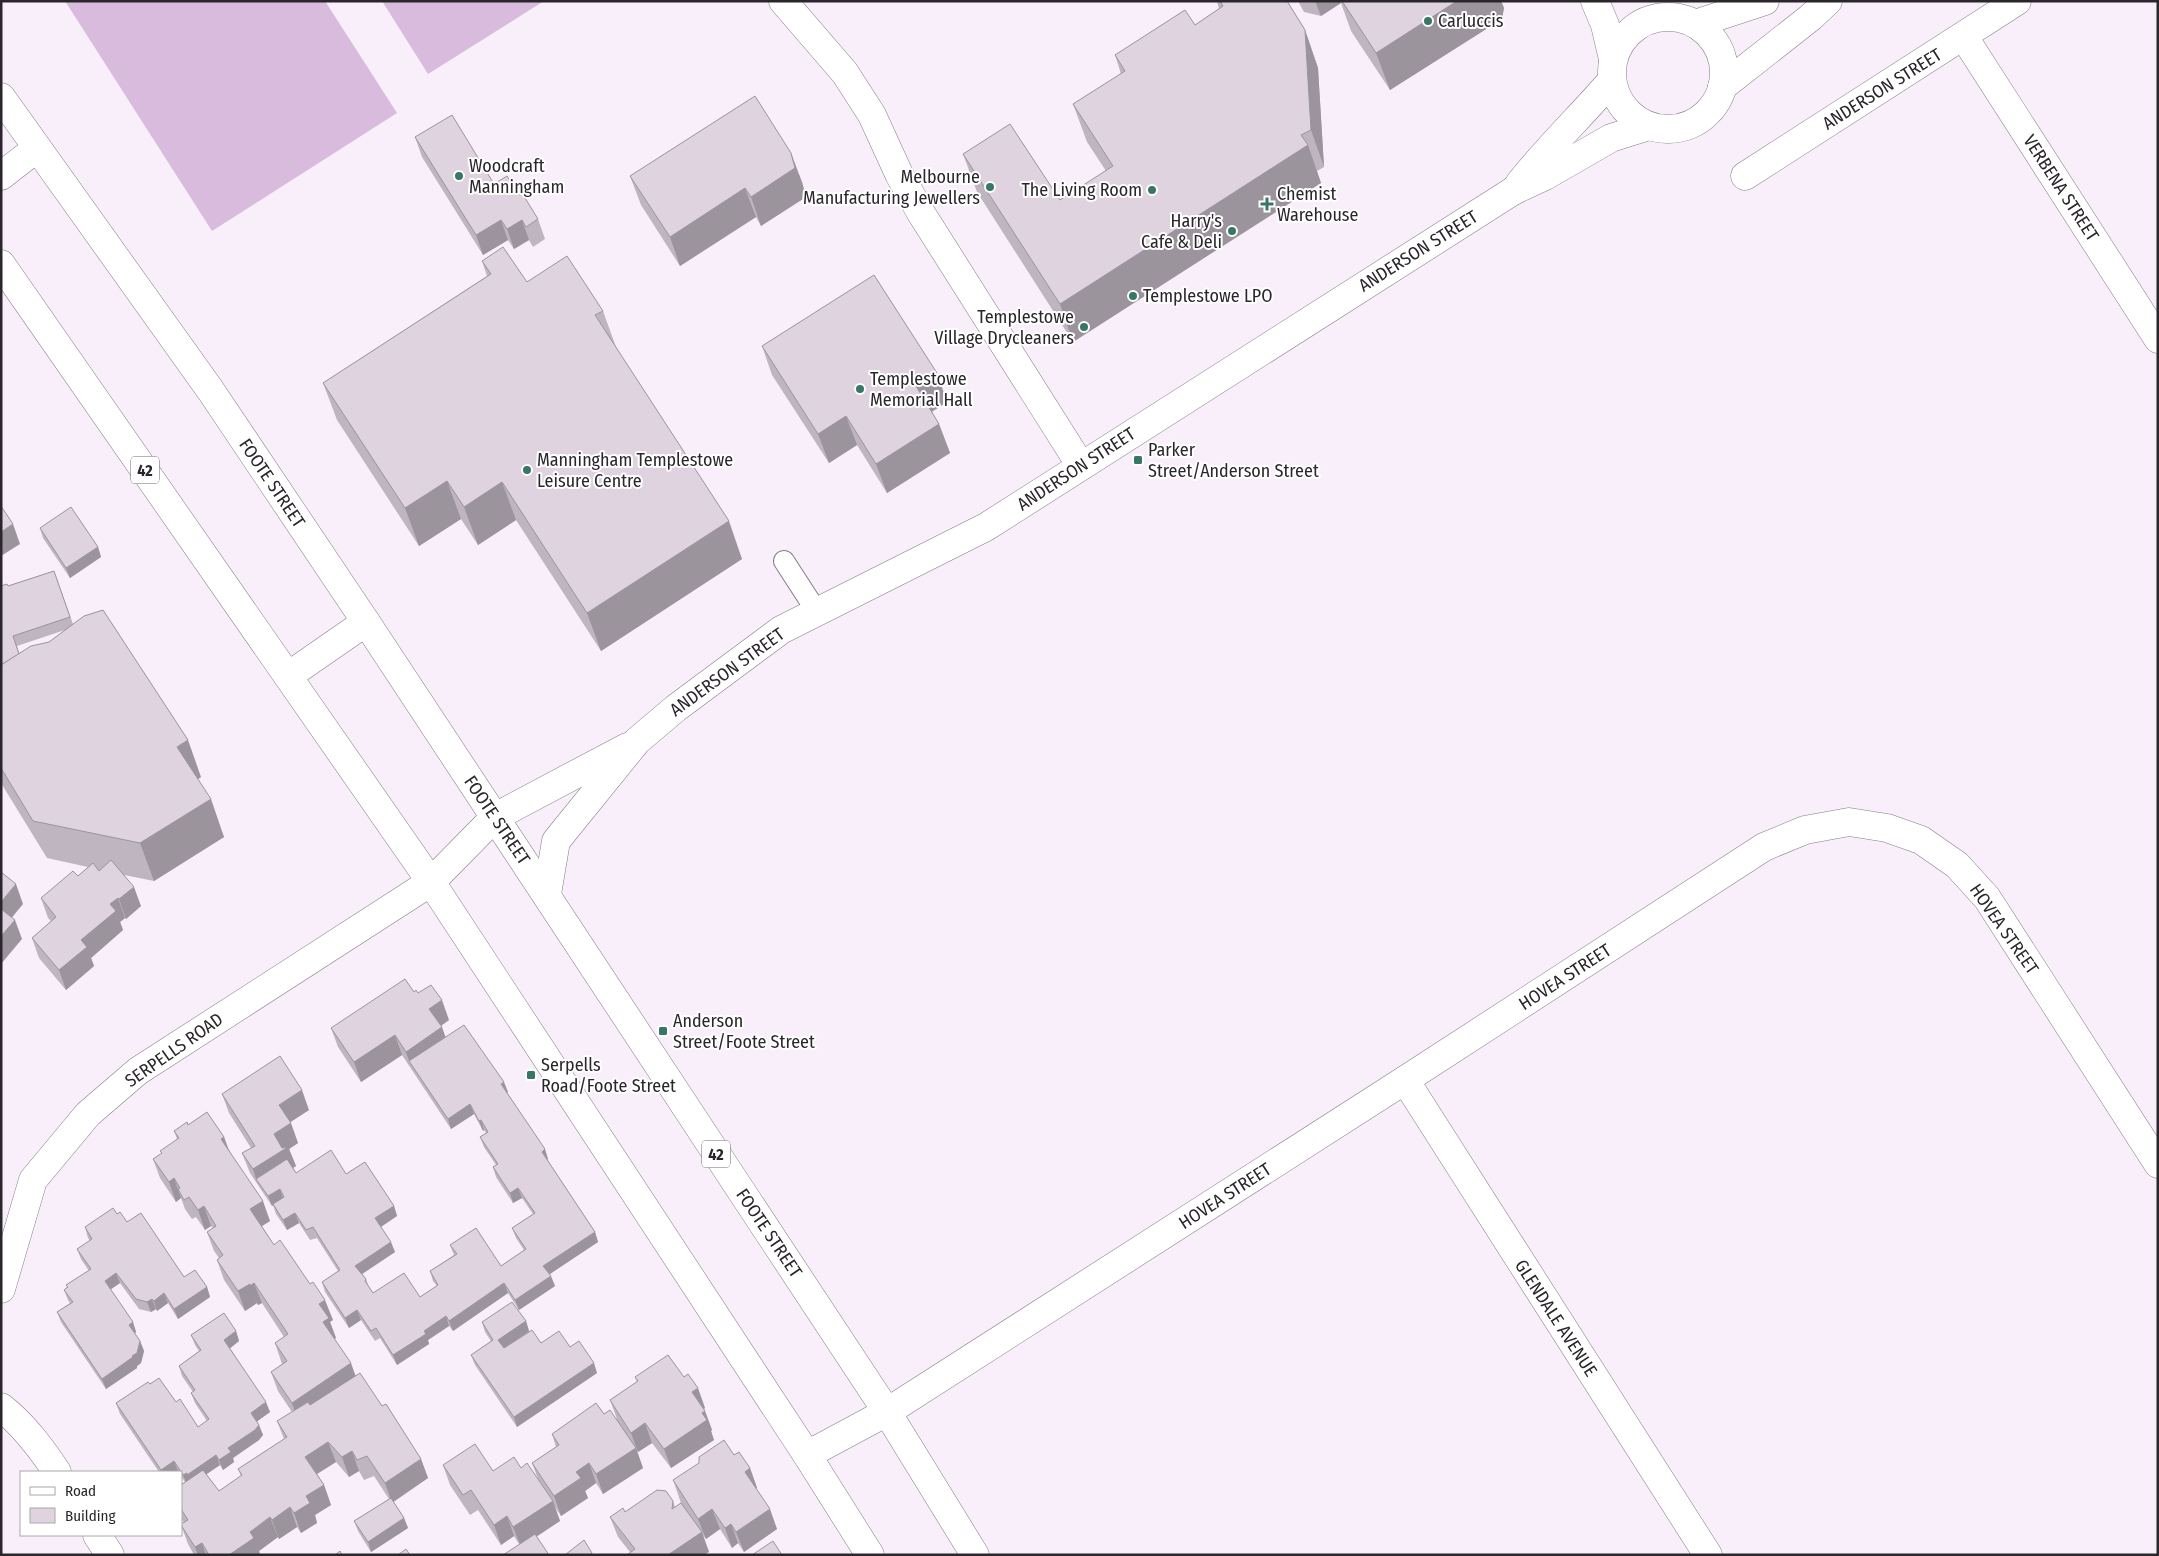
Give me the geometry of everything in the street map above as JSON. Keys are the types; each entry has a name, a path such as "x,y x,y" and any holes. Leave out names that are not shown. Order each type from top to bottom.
{"street":[{"path":"783,1 845,73 872,115 899,174 921,212 1081,466"},
{"path":"1595,1 1604,25 1616,95 1624,108 1635,118 1649,126 1667,130 1685,127 1702,118 1714,105 1722,88 1724,69 1719,51 1709,36 1676,14"},
{"path":"1613,70 1620,44 1630,32 1644,22 1676,14 1765,1"},
{"path":"1722,88 1811,17 1828,1"},
{"name":"ANDERSON STREET","path":"1745,176 2018,1"},
{"name":"VERBENA STREET","path":"1964,37 2158,340"},
{"name":"ANDERSON STREET","path":"1513,191 1539,158 1562,136 1613,70"},
{"name":"FOOTE STREET","path":"1,97 211,392 366,622 887,1412 975,1555"},
{"name":"ANDERSON STREET","path":"547,894 556,841 637,741 676,708 781,630 986,527 1513,191 1545,176 1611,138 1649,126"},
{"path":"1,176 37,148"},
{"name":"42","path":"1,264 431,882 807,1455 870,1555"},
{"path":"288,676 366,622"},
{"name":"ANDERSON STREET","path":"495,817 637,741"},
{"name":"SERPELLS ROAD","path":"1,1289 33,1180 88,1114 138,1071 431,882 495,817"},
{"name":"HOVEA STREET","path":"807,1455 887,1412 1764,847 1805,830 1848,822 1887,828 1922,840 1957,865 1986,898 2158,1164"},
{"name":"GLENDALE AVENUE","path":"1405,1080 1708,1555"},
{"path":"1,1407 20,1422 56,1471"},
{"path":"98,1536 110,1555"}],"lane":[{"path":"784,561 817,612"}],"shaded area":[{"path":"65,1 325,1 397,113 212,231"},
{"path":"382,1 544,1 428,74"}],"building":[{"path":"1220,1 1287,1 1305,30 1311,130 1301,135 1308,145 1060,304 963,154 1010,124 1060,200 1113,166 1073,104 1125,71 1115,55 1185,10 1195,25 1223,6"},
{"path":"1342,1 1457,1 1376,53"},
{"path":"755,96 791,153 795,168 751,197 745,188 670,237 630,176"},
{"name":"Woodcraft Manningham","path":"452,115 494,184 507,176 519,195 522,193 538,219 526,227 522,220 507,229 501,220 476,235 415,137"},
{"name":"Manningham Templestowe Leisure Centre","path":"503,247 527,282 567,256 603,311 595,315 729,521 587,613 502,482 464,507 447,481 405,508 323,383 491,274 482,261"},
{"name":"Templestowe Memorial Hall","path":"874,275 937,373 916,386 939,424 876,464 846,416 818,434 762,346"},
{"path":"1,506 13,524 1,532"},
{"path":"71,507 98,547 66,568 40,528"},
{"path":"54,571 70,617 13,636 19,654 1,665 1,586 7,584 8,586"},
{"path":"103,610 188,740 177,747 211,799 140,843 33,821 1,768 1,665 31,646 49,642 84,616"},
{"path":"111,860 134,887 110,904 116,911 81,940 87,947 59,970 32,938 56,917 41,898 73,871 78,876 93,863 99,871"},
{"path":"1,872 16,884 1,902"},
{"path":"1,909 15,920 1,936"},
{"path":"405,979 414,992 416,990 418,993 431,985 442,1000 429,1009 442,1027 406,1052 395,1035 354,1062 331,1028"},
{"path":"464,1025 504,1082 501,1084 545,1149 542,1152 595,1232 543,1266 551,1276 515,1300 504,1283 449,1321 446,1316 424,1331 426,1334 393,1355 376,1328 371,1331 357,1310 345,1318 322,1282 340,1270 313,1227 306,1230 295,1213 283,1220 273,1204 284,1197 280,1189 268,1196 256,1179 287,1159 296,1173 331,1150 346,1174 365,1162 394,1206 375,1218 391,1242 355,1266 366,1279 365,1281 373,1293 404,1273 420,1297 438,1285 430,1271 457,1254 450,1245 476,1228 501,1266 526,1249 512,1228 535,1213 518,1188 510,1193 493,1167 498,1164 480,1137 488,1132 481,1120 479,1121 470,1104 448,1119 409,1061"},
{"path":"280,1056 302,1090 279,1105 291,1123 274,1134 282,1148 288,1147 253,1169 242,1153 255,1146 222,1094"},
{"path":"207,1112 224,1137 221,1139 263,1201 250,1209 274,1245 280,1240 310,1284 313,1282 325,1300 319,1304 329,1318 323,1322 351,1363 292,1403 271,1372 287,1361 275,1343 288,1334 254,1283 238,1291 217,1260 223,1255 207,1232 216,1226 204,1206 198,1210 189,1197 184,1200 174,1178 169,1182 153,1159 162,1153 160,1151 179,1138 174,1131 187,1122 188,1125"},
{"path":"113,1208 117,1214 120,1212 127,1222 141,1213 184,1277 195,1270 207,1287 174,1309 164,1293 154,1301 152,1299 147,1302 136,1299 116,1273 105,1281 133,1322 129,1325 140,1341 137,1353 133,1357 102,1379 57,1312 73,1302 64,1290 68,1287 66,1285 91,1269 77,1249 92,1239 85,1227"},
{"path":"512,1302 526,1321 498,1340 504,1348 532,1330 541,1343 559,1331 570,1347 579,1341 594,1363 514,1417 471,1355 493,1340 482,1322"},
{"path":"224,1313 236,1331 224,1340 266,1402 251,1413 259,1425 255,1430 228,1448 231,1452 219,1460 216,1455 187,1475 187,1473 183,1475 174,1461 161,1470 116,1403 148,1382 150,1384 159,1378 176,1402 180,1399 198,1427 209,1419 191,1393 195,1390 179,1366 201,1350 191,1335"},
{"path":"668,1355 684,1377 688,1374 698,1388 692,1392 705,1411 702,1413 707,1420 664,1449 645,1423 631,1433 610,1400 638,1381 635,1377"},
{"path":"360,1373 382,1406 386,1404 421,1459 385,1483 367,1456 357,1460 352,1451 342,1457 328,1442 305,1457 324,1485 306,1496 310,1503 294,1513 290,1507 272,1520 270,1517 250,1532 254,1538 229,1555 209,1555 202,1543 195,1547 182,1527 182,1523 188,1520 182,1511 182,1484 203,1470 219,1491 242,1475 238,1469 287,1437 277,1421 308,1402 310,1405"},
{"path":"596,1403 604,1414 610,1410 636,1448 596,1474 589,1463 576,1472 581,1478 554,1496 532,1463 559,1445 552,1434"},
{"path":"724,1440 734,1455 739,1452 750,1468 745,1472 770,1509 736,1532 731,1524 725,1528 712,1509 698,1519 673,1480 699,1463 699,1457"},
{"path":"475,1444 493,1471 514,1457 521,1468 527,1463 553,1501 513,1527 507,1516 494,1525 471,1490 463,1495 443,1465"},
{"path":"657,1490 666,1491 673,1501 672,1509 681,1503 702,1532 668,1555 627,1555 635,1549 610,1517 623,1508 625,1512"},
{"path":"391,1498 404,1518 368,1542 354,1521"},
{"path":"535,1534 549,1555 503,1555"},
{"path":"584,1540 592,1553 590,1555 565,1555"},
{"path":"773,1541 782,1555 752,1555"},
{"path":"406,1549 410,1555 398,1555"}],"place":[{"name":"Carluccis","path":"1428,21"},
{"name":"Woodcraft Manningham","path":"459,176"},
{"name":"Melbourne Manufacturing Jewellers","path":"990,187"},
{"name":"The Living Room","path":"1152,190"},
{"name":"Chemist Warehouse","path":"1267,204"},
{"name":"Harry's Cafe & Deli","path":"1232,231"},
{"name":"Templestowe LPO","path":"1133,296"},
{"name":"Templestowe Village Drycleaners","path":"1084,327"},
{"name":"Templestowe Memorial Hall","path":"860,389"},
{"name":"Parker Street/Anderson Street","path":"1138,460"},
{"name":"Manningham Templestowe Leisure Centre","path":"527,470"},
{"name":"Anderson Street/Foote Street","path":"663,1031"},
{"name":"Serpells Road/Foote Street","path":"531,1075"}]}
